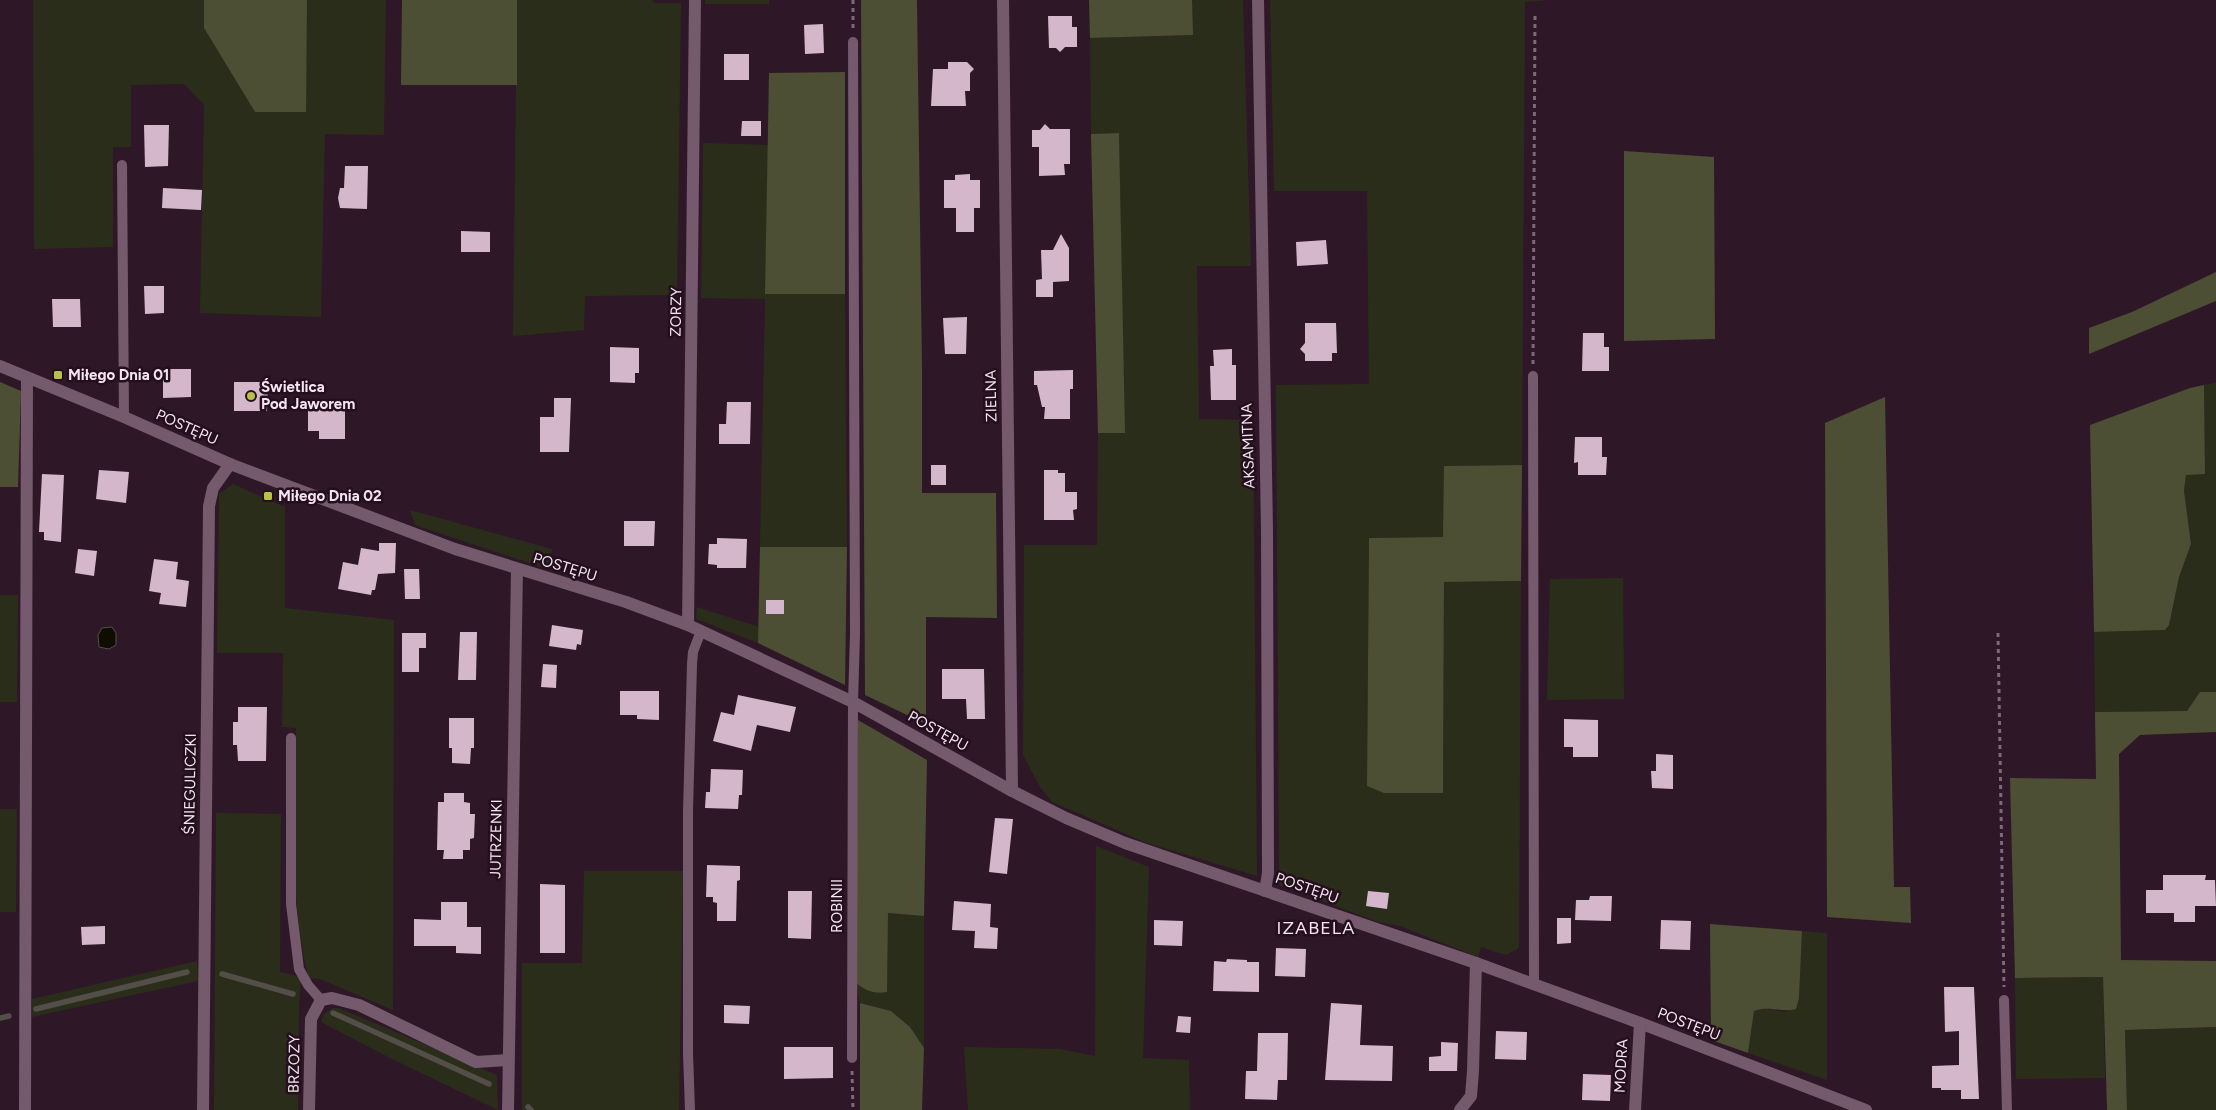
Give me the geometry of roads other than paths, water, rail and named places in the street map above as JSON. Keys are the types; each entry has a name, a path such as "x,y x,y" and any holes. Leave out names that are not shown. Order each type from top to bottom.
{"street":[{"name":"ZORZY","path":"688,625 695,0"},
{"name":"ZIELNA","path":"1002,0 1012,791"},
{"name":"AKSAMITNA","path":"1258,0 1267,541 1268,873 1265,891"},
{"name":"POSTĘPU","path":"0,366 124,417 230,464 455,549 626,602 688,625 853,702 1012,791 1066,818 1125,843 1476,964 1640,1023 1866,1110"},
{"path":"25,1110 27,378"},
{"name":"ŚNIEGULICZKI","path":"203,1110 209,506 213,488 230,464"},
{"name":"JUTRZENKI","path":"508,1110 517,569"},
{"path":"1460,1110 1471,1096 1476,964"},
{"path":"321,1000 332,998 359,1005 476,1062 508,1060"},
{"name":"BRZOZY","path":"309,1110 311,1019 321,1000"},
{"name":"MODRA","path":"1635,1110 1640,1023"}],"lane":[{"name":"ROBINII","path":"852,1058 853,702 855,634 853,42"},
{"path":"122,165 124,417"},
{"path":"1533,376 1534,985"},
{"path":"690,1110 688,1053 688,811 692,664 693,652 701,631"},
{"path":"291,738 291,904 299,969 308,985 321,1000"},
{"path":"2004,1000 2007,1110"}],"waterway":[{"path":"36,1009 187,972"},
{"path":"222,974 293,994"},
{"path":"333,1013 489,1084"},
{"path":"0,1018 9,1016"},
{"path":"528,1107 531,1110"}],"place":[{"name":"Miłego Dnia 01","path":"58,375"},
{"name":"Świetlica Pod Jaworem","path":"251,396"},
{"name":"Miłego Dnia 02","path":"268,496"}],"district":[{"name":"IZABELA","path":"1316,928"}]}
